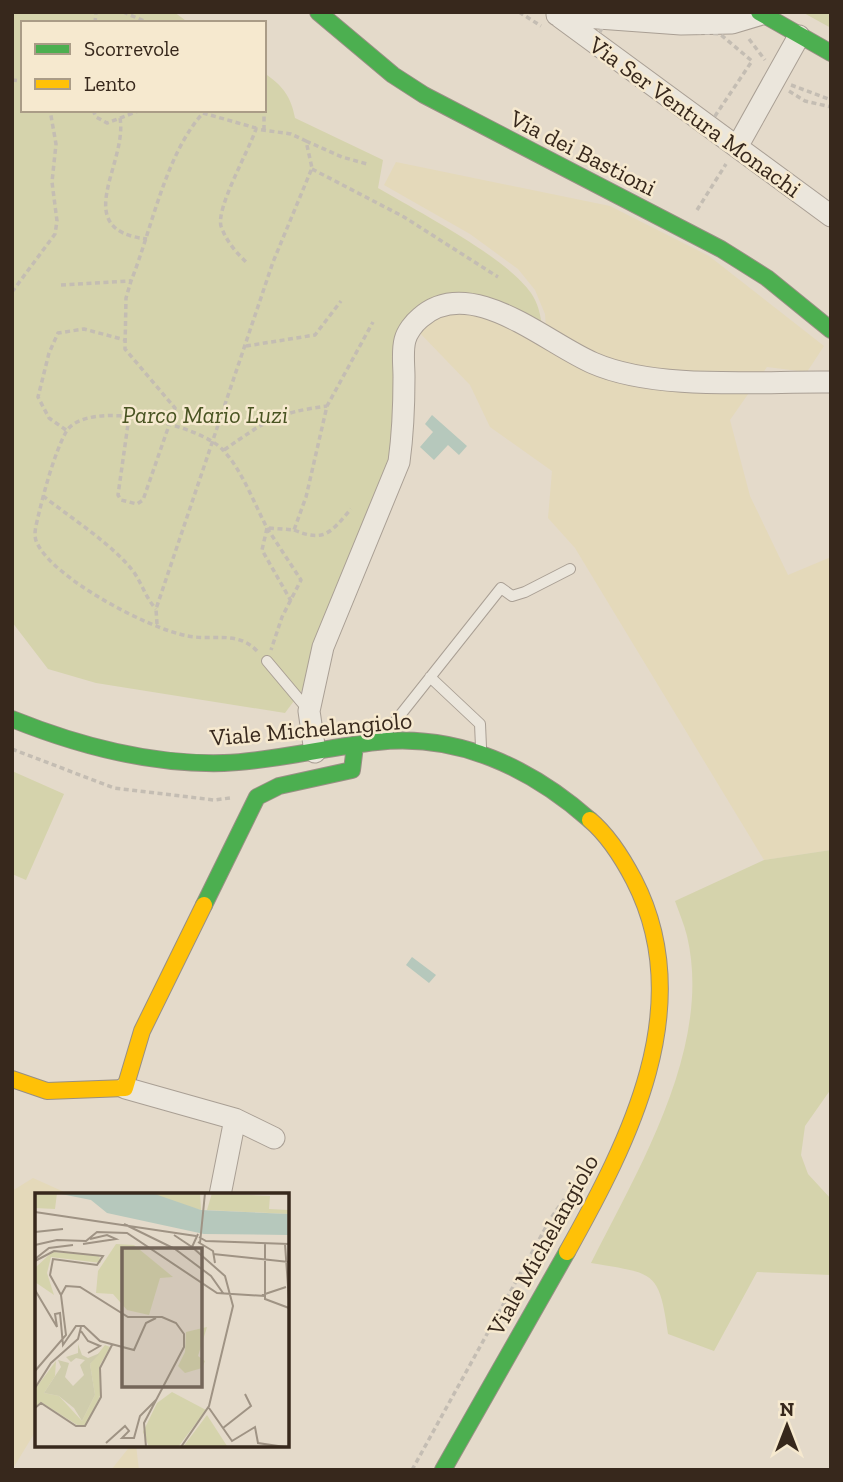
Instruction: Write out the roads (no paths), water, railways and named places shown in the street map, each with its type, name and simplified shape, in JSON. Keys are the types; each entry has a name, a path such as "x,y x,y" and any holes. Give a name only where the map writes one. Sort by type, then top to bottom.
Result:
{"main road":[{"name":"Via dei Bastioni","path":"318,12 393,75 424,95 684,230 761,274 831,330"},
{"path":"760,13 831,53"},
{"name":"Viale Michelangiolo","path":"12,719 98,747 222,763 378,743 425,741 481,751 512,763 569,798 617,852 651,919 658,945 661,997 651,1060 618,1157 443,1470"},
{"path":"12,1079 47,1091 125,1088 142,1031 257,797 279,786 334,778 352,770 355,746"}],"street":[{"path":"556,14 694,24 732,23 760,13"},
{"name":"Via Ser Ventura Monachi","path":"556,14 831,216"},
{"path":"737,148 799,36"},
{"path":"315,752 309,711 323,647 400,462 404,430 405,341 420,317 457,302 477,304 496,310 593,363 626,374 669,380 831,382"},
{"path":"125,1088 235,1119 274,1138"},
{"path":"220,1193 235,1119"}],"lane":[{"path":"378,743 501,588 512,596 525,593 570,569"},
{"path":"267,661 309,711"},
{"path":"430,677 480,724 481,751"}],"park label":[{"name":"Parco Mario Luzi","path":"205,415"}]}
